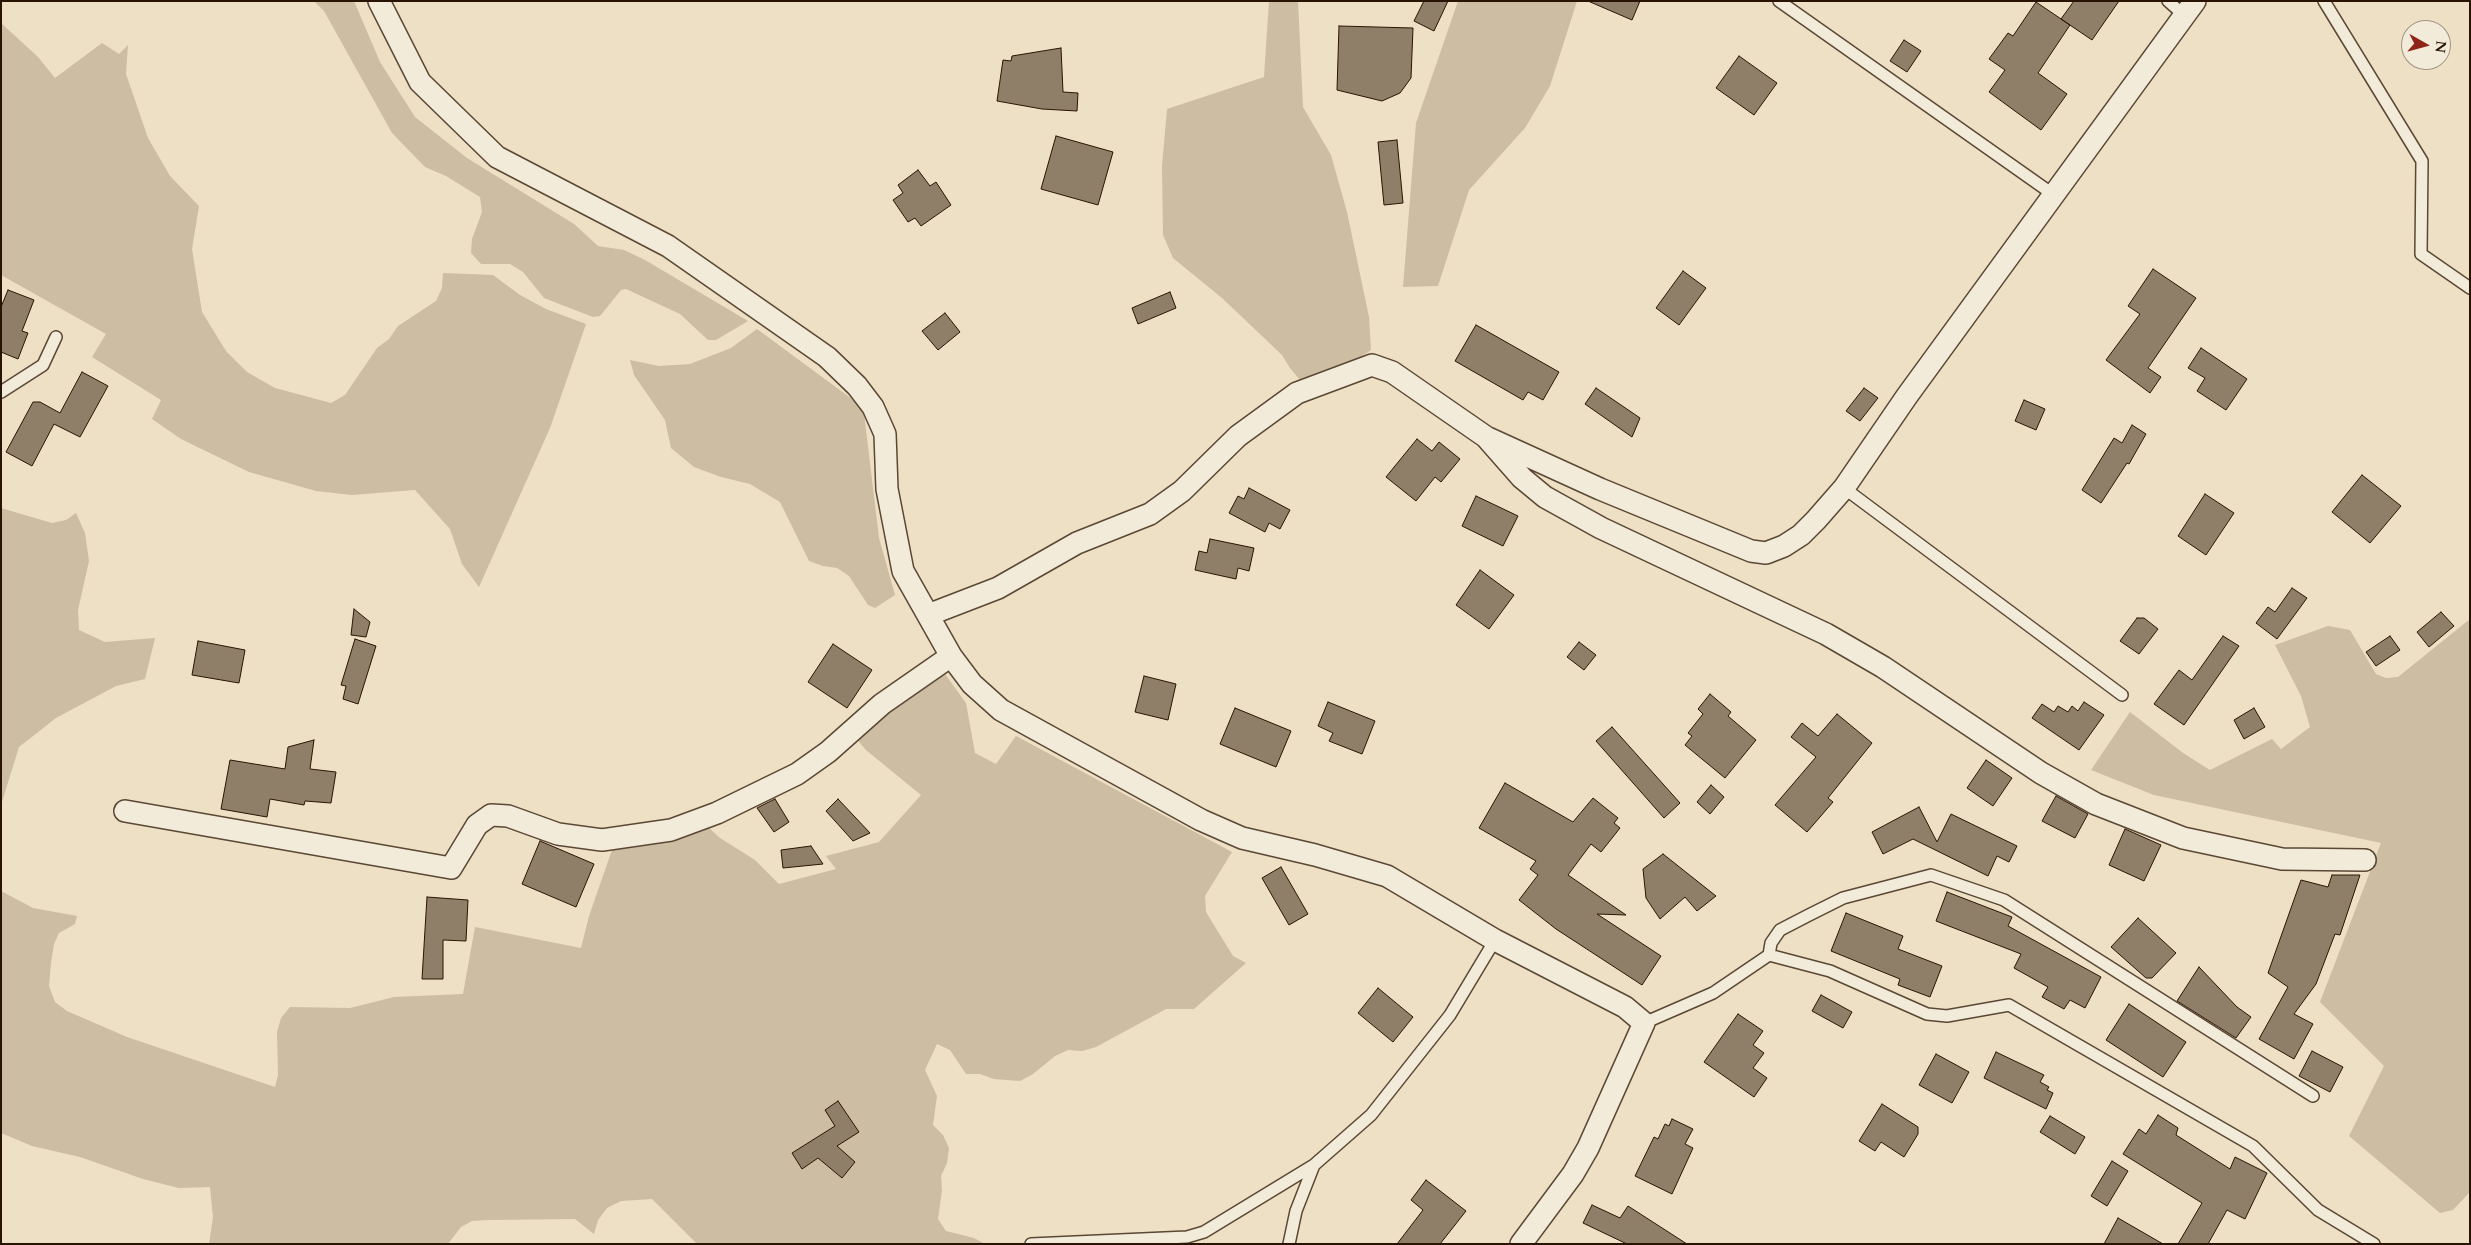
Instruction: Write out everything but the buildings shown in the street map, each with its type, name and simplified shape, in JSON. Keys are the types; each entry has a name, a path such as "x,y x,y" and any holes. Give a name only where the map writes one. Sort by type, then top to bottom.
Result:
{"street":[{"path":"379,1 420,82 497,157 668,246 827,357 857,386 873,407 885,434 887,489 903,571 951,656 972,684 1001,710 1201,820 1242,838 1315,855 1387,876 1495,940 1625,1007 1644,1023 1588,1148 1573,1174 1521,1244"},
{"path":"928,615 998,588 1077,543 1150,514 1182,491 1238,436 1297,393 1372,365 1383,367 1405,380 1486,437 1600,489 1751,551 1766,553 1790,542 1816,520 1844,488 2190,8"},
{"path":"1486,437 1522,478 1545,497 1601,528 1826,634 1883,667 2041,773 2096,804 2183,838 2282,859 2364,860"},
{"path":"125,811 451,868 477,825 491,815 508,816 558,834 602,840 671,830 717,813 797,774 828,752 882,704 951,656"}],"lane":[{"path":"1780,1 2054,195"},
{"path":"2168,1 2190,8"},
{"path":"2324,1 2422,161 2421,254 2470,288"},
{"path":"1,392 43,365 56,338"},
{"path":"1844,488 2122,695"},
{"path":"1644,1023 1714,993 1769,955 1771,943 1780,930 1844,898 1931,876 2004,900 2313,1096"},
{"path":"1031,1244 1186,1237 1204,1232 1314,1165 1371,1115 1450,1015 1495,940"},
{"path":"1769,955 1830,971 1927,1014 1947,1016 2009,1004 2253,1146 2318,1210 2374,1244"},
{"path":"1289,1244 1296,1212 1314,1165"}],"shaded area":[{"path":"314,1 354,1 380,62 415,117 467,158 574,224 598,246 624,250 645,260 748,321 716,340 708,340 680,314 626,289 621,290 600,316 593,317 544,298 523,272 510,264 481,264 471,253 472,239 482,212 480,197 446,176 425,167 392,133 324,11"},
{"path":"1269,1 1298,1 1303,107 1331,155 1347,212 1369,317 1371,350 1356,360 1300,380 1282,355 1222,298 1173,258 1163,235 1162,166 1167,109 1264,77"},
{"path":"1458,1 1577,1 1550,86 1525,128 1469,190 1438,286 1403,287 1416,123"},
{"path":"1,23 38,57 55,78 102,43 119,54 128,45 126,74 148,138 170,176 199,206 192,249 202,312 226,351 247,372 275,388 331,403 345,395 377,348 389,339 398,326 436,301 442,288 443,273 493,275 520,295 546,309 586,324 550,428 479,587 462,564 450,529 415,490 352,495 316,491 249,472 181,439 152,419 161,400 92,357 106,334 1,275"},
{"path":"757,329 852,399 864,413 879,538 895,595 875,608 868,605 849,576 837,568 809,561 780,502 750,484 721,477 694,467 671,448 665,420 634,375 630,360 659,366 690,364 731,348"},
{"path":"1,508 52,523 66,520 76,513 85,533 89,561 78,610 79,630 105,642 155,638 145,679 116,686 56,718 19,747 1,805"},
{"path":"2470,619 2470,1192 2453,1210 2440,1213 2349,1136 2384,1066 2320,1002 2381,843 2154,795 2091,770 2130,712 2183,753 2210,770 2272,739 2281,749 2310,727 2301,696 2275,645 2328,626 2350,630 2376,674 2386,678 2398,677"},
{"path":"939,674 945,674 966,703 975,753 996,764 1016,736 1232,852 1205,896 1206,912 1233,956 1246,963 1194,1009 1166,1009 1096,1047 1082,1051 1068,1050 1055,1056 1033,1074 1020,1081 994,1079 980,1074 966,1074 950,1050 937,1044 925,1070 937,1096 933,1125 943,1135 949,1148 947,1163 941,1176 942,1190 938,1219 946,1231 974,1238 985,1244 697,1244 652,1199 621,1201 607,1208 598,1220 594,1234 575,1219 489,1220 472,1221 461,1227 448,1244 209,1244 213,1217 210,1187 179,1188 143,1179 80,1157 32,1146 1,1133 1,891 33,908 77,916 75,924 59,933 54,944 51,963 49,986 55,1002 67,1011 127,1037 275,1087 278,1075 277,1032 281,1018 290,1007 350,1008 394,997 463,994 475,927 581,948 589,916 612,850 707,826 720,838 755,860 779,884 836,869 826,856 879,842 921,795 866,750 854,736"}]}
